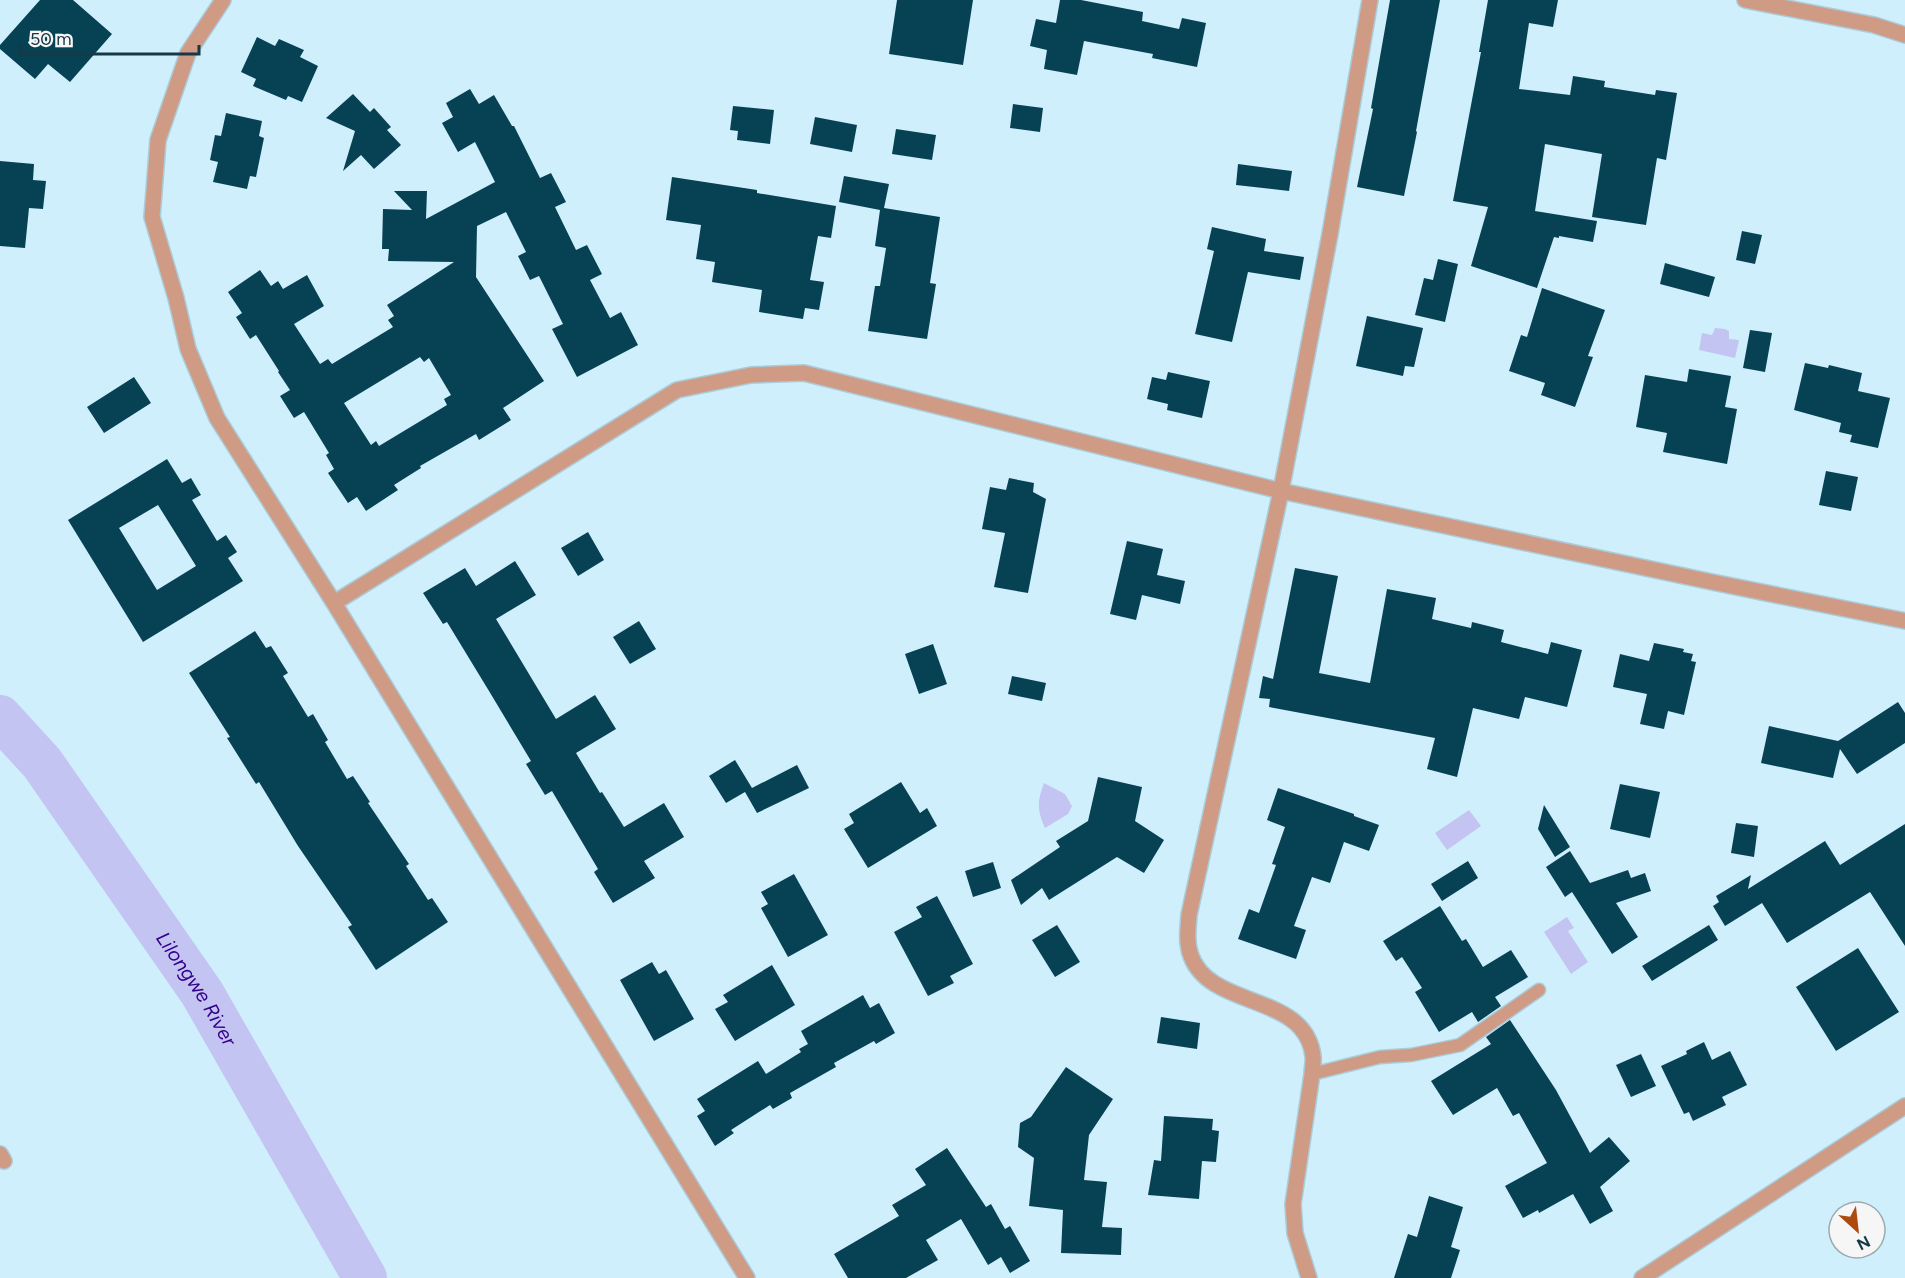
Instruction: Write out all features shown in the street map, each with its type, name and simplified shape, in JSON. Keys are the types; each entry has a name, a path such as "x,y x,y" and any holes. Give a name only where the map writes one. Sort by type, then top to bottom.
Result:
{"street":[{"path":"223,0 188,53 158,140 152,217 176,298 188,349 217,418 334,603 747,1278"},
{"path":"1309,1278 1295,1233 1293,1204 1312,1074 1313,1055 1307,1037 1284,1014 1213,984 1199,972 1190,956 1187,937 1191,904 1281,491 1330,234 1370,0"},
{"path":"1745,0 1874,25 1905,35"},
{"path":"334,603 677,390 751,375 804,373 1281,491 1905,621"},
{"path":"1642,1278 1905,1106"}],"lane":[{"path":"1312,1074 1380,1057 1411,1055 1460,1045 1539,990"}],"water":[{"path":"1715,328 1729,331 1729,339 1739,340 1735,358 1699,350 1702,333 1712,335"},
{"path":"1044,783 1065,794 1072,806 1068,814 1045,828 1039,806"},
{"path":"1469,810 1481,826 1447,850 1435,833"},
{"path":"1567,917 1574,928 1568,931 1588,962 1571,974 1544,932"}],"building":[{"path":"40,0 73,0 112,34 70,82 48,64 35,79 0,49 0,45"},
{"path":"897,0 973,0 963,65 889,54"},
{"path":"1060,0 1081,0 1143,12 1142,21 1179,29 1182,18 1206,23 1197,67 1152,58 1153,54 1084,41 1077,75 1044,69 1047,50 1030,46 1036,19 1056,23"},
{"path":"1390,0 1440,0 1404,196 1357,187 1373,109 1371,108"},
{"path":"1488,0 1558,0 1553,27 1529,23 1519,89 1570,95 1573,76 1605,81 1604,87 1655,95 1656,90 1677,93 1666,160 1657,158 1646,225 1592,217 1602,154 1545,144 1535,211 1597,221 1593,242 1554,237 1537,288 1471,266 1488,207 1453,201 1481,52 1479,52"},
{"path":"257,37 275,46 279,39 304,50 300,57 318,66 302,102 288,96 286,100 253,86 256,79 241,72"},
{"path":"470,89 479,104 494,95 514,126 540,178 551,173 566,202 555,207 576,250 587,245 602,274 590,280 610,318 621,312 638,345 577,377 552,329 563,324 539,276 530,280 518,256 526,252 506,212 477,226 476,277 544,381 503,408 511,420 479,440 476,434 420,466 421,468 394,485 398,490 366,511 357,497 348,503 328,473 334,469 326,455 329,453 304,412 294,418 280,396 290,390 256,335 250,339 236,317 242,313 228,292 260,270 271,286 278,281 283,289 307,275 324,306 294,324 320,364 328,359 332,364 393,327 388,320 394,316 387,305 454,262 388,261 389,249 382,249 383,209 412,210 394,191 427,191 426,219 495,182 475,142 458,152 442,123 453,117 446,103","holes":["420,357 424,362 429,358 451,395 444,399 447,405 379,446 376,441 371,445 344,403"]},
{"path":"353,94 370,112 374,108 391,127 387,130 401,145 374,169 361,155 343,171 355,131 326,118"},
{"path":"1013,104 1043,108 1040,132 1010,128"},
{"path":"733,106 774,110 770,144 737,140 738,131 730,130"},
{"path":"226,113 262,121 259,136 264,138 256,177 250,176 247,189 213,182 218,162 210,160 215,135 221,136"},
{"path":"815,117 857,125 852,152 810,144"},
{"path":"896,129 936,135 932,160 892,154"},
{"path":"0,161 34,164 33,180 46,181 43,209 29,208 25,248 0,246"},
{"path":"1238,164 1292,171 1289,191 1236,185"},
{"path":"844,176 889,184 884,208 940,217 930,283 936,284 927,339 868,331 875,286 880,286 886,248 875,246 880,210 839,202"},
{"path":"672,177 757,190 757,193 836,206 831,238 818,236 810,280 824,282 819,310 805,308 803,319 759,312 762,290 712,282 715,262 696,259 701,225 666,220"},
{"path":"1212,227 1266,239 1264,251 1304,257 1300,280 1248,272 1232,342 1195,334 1214,251 1207,249"},
{"path":"1742,231 1762,235 1755,264 1736,260"},
{"path":"1438,259 1458,264 1445,322 1415,315 1424,278 1433,280"},
{"path":"1665,263 1715,277 1709,297 1660,284"},
{"path":"1542,288 1605,310 1588,356 1593,357 1575,407 1541,395 1545,383 1509,371 1521,335 1527,337"},
{"path":"1367,316 1423,328 1414,367 1405,366 1403,376 1356,366"},
{"path":"1750,330 1772,333 1765,372 1743,368"},
{"path":"1805,363 1828,368 1829,365 1862,373 1858,391 1890,398 1878,448 1850,442 1852,435 1839,432 1841,423 1794,410"},
{"path":"1689,369 1731,376 1725,407 1737,409 1727,464 1663,452 1667,433 1636,427 1645,375 1687,382"},
{"path":"1168,372 1210,381 1202,418 1167,410 1168,404 1147,399 1152,377 1166,380"},
{"path":"134,377 151,403 104,433 87,407"},
{"path":"167,459 182,483 191,478 201,495 192,500 217,541 226,535 237,552 228,558 243,581 143,642 68,520","holes":["158,505 196,566 157,590 119,528"]},
{"path":"1826,471 1858,477 1851,511 1819,505"},
{"path":"1009,478 1034,483 1033,492 1046,499 1028,593 994,587 1005,533 982,529 990,487 1006,490"},
{"path":"588,532 604,560 578,576 561,548"},
{"path":"1127,541 1163,549 1157,575 1185,581 1180,604 1142,595 1136,620 1110,614"},
{"path":"515,561 536,595 496,619 556,719 595,695 616,729 576,753 600,793 602,792 624,827 664,803 684,837 644,861 655,878 613,903 594,872 598,869 552,791 545,795 526,764 531,761 489,691 447,622 443,624 423,593 465,568 476,586"},
{"path":"1295,568 1338,576 1319,673 1370,683 1387,589 1436,598 1432,619 1471,628 1472,622 1504,630 1501,642 1548,654 1551,642 1582,650 1567,707 1525,697 1519,719 1473,708 1457,777 1427,769 1435,738 1269,707 1270,699 1259,698 1263,676 1273,679"},
{"path":"639,621 656,649 630,664 613,637"},
{"path":"255,631 266,648 271,646 288,673 283,676 308,717 313,714 328,740 325,742 347,779 353,776 370,802 368,803 409,864 406,866 428,900 432,898 448,922 376,970 348,927 352,925 298,846 259,782 256,784 227,738 230,737 189,673"},
{"path":"1654,643 1684,649 1683,652 1693,654 1691,661 1696,662 1684,715 1668,711 1664,729 1640,724 1647,694 1613,687 1620,654 1649,661"},
{"path":"933,644 947,684 919,694 905,654"},
{"path":"1012,676 1046,683 1042,701 1008,694"},
{"path":"1898,702 1905,713 1905,743 1857,774 1840,749 1833,778 1761,763 1769,726 1838,741"},
{"path":"735,760 752,788 797,765 809,788 757,813 745,792 726,803 709,776"},
{"path":"1098,777 1142,787 1135,821 1164,840 1144,873 1117,857 1049,900 1042,888 1021,905 1011,880 1060,847 1056,841 1088,821"},
{"path":"901,782 920,813 927,808 937,826 868,868 844,829 854,823 849,814"},
{"path":"1620,784 1660,792 1650,838 1610,829"},
{"path":"1278,788 1379,825 1369,851 1344,842 1330,883 1312,877 1294,926 1306,930 1296,959 1238,939 1249,909 1259,913 1276,865 1272,864 1285,827 1267,820"},
{"path":"1544,805 1570,847 1555,857 1538,829"},
{"path":"1736,823 1758,826 1754,857 1731,853"},
{"path":"1905,824 1905,946 1870,892 1787,943 1762,903 1725,926 1713,906 1719,902 1716,896 1751,875 1748,889 1825,841 1840,865"},
{"path":"1570,851 1590,883 1628,870 1631,878 1645,873 1651,891 1616,903 1638,937 1612,954 1572,892 1565,897 1546,867"},
{"path":"1468,861 1478,878 1442,901 1431,884"},
{"path":"993,862 1001,888 973,897 965,871"},
{"path":"794,874 828,935 788,957 761,908 768,904 761,892"},
{"path":"937,896 973,964 950,976 954,983 928,996 894,932 922,917 916,907"},
{"path":"1440,906 1462,941 1466,939 1483,967 1511,950 1528,977 1495,997 1501,1006 1478,1022 1472,1012 1439,1032 1415,992 1422,988 1402,957 1396,961 1383,941"},
{"path":"1057,925 1080,962 1055,977 1032,940"},
{"path":"1709,925 1718,940 1652,981 1642,966"},
{"path":"1858,948 1899,1012 1836,1051 1796,987"},
{"path":"652,962 659,974 666,970 694,1019 654,1041 620,980"},
{"path":"772,965 795,1005 735,1041 715,1009 728,1002 723,995"},
{"path":"863,995 870,1008 879,1003 895,1033 876,1044 874,1041 834,1063 836,1067 790,1093 792,1098 773,1109 770,1105 731,1130 734,1133 715,1146 697,1116 705,1111 697,1099 758,1061 766,1074 801,1052 799,1049 808,1044 801,1031"},
{"path":"1161,1017 1200,1023 1197,1049 1157,1043"},
{"path":"1510,1020 1556,1090 1590,1153 1609,1137 1630,1161 1600,1187 1613,1211 1590,1224 1573,1194 1539,1213 1538,1210 1523,1218 1505,1186 1547,1163 1519,1113 1513,1116 1497,1088 1453,1115 1431,1081 1491,1044 1486,1037"},
{"path":"1704,1042 1712,1060 1730,1051 1747,1085 1722,1097 1726,1105 1693,1121 1689,1112 1684,1114 1661,1066 1687,1054 1686,1051"},
{"path":"1641,1054 1656,1086 1631,1097 1616,1065"},
{"path":"1066,1067 1113,1099 1089,1135 1084,1180 1107,1182 1102,1227 1122,1228 1121,1255 1061,1253 1063,1210 1029,1206 1034,1158 1018,1147 1020,1123 1031,1117"},
{"path":"1164,1116 1213,1119 1212,1130 1219,1131 1216,1162 1202,1161 1199,1199 1148,1195 1154,1160 1161,1161"},
{"path":"947,1148 986,1207 991,1204 1005,1229 1010,1226 1030,1261 1010,1273 1001,1257 988,1265 961,1219 926,1240 938,1260 906,1278 848,1278 834,1254 899,1216 892,1205 926,1185 915,1169"},
{"path":"1429,1196 1463,1207 1451,1247 1460,1250 1451,1278 1394,1278 1408,1234 1417,1237"}],"waterway":[{"name":"Lilongwe River","path":"0,717 42,763 202,993 365,1278"}]}
